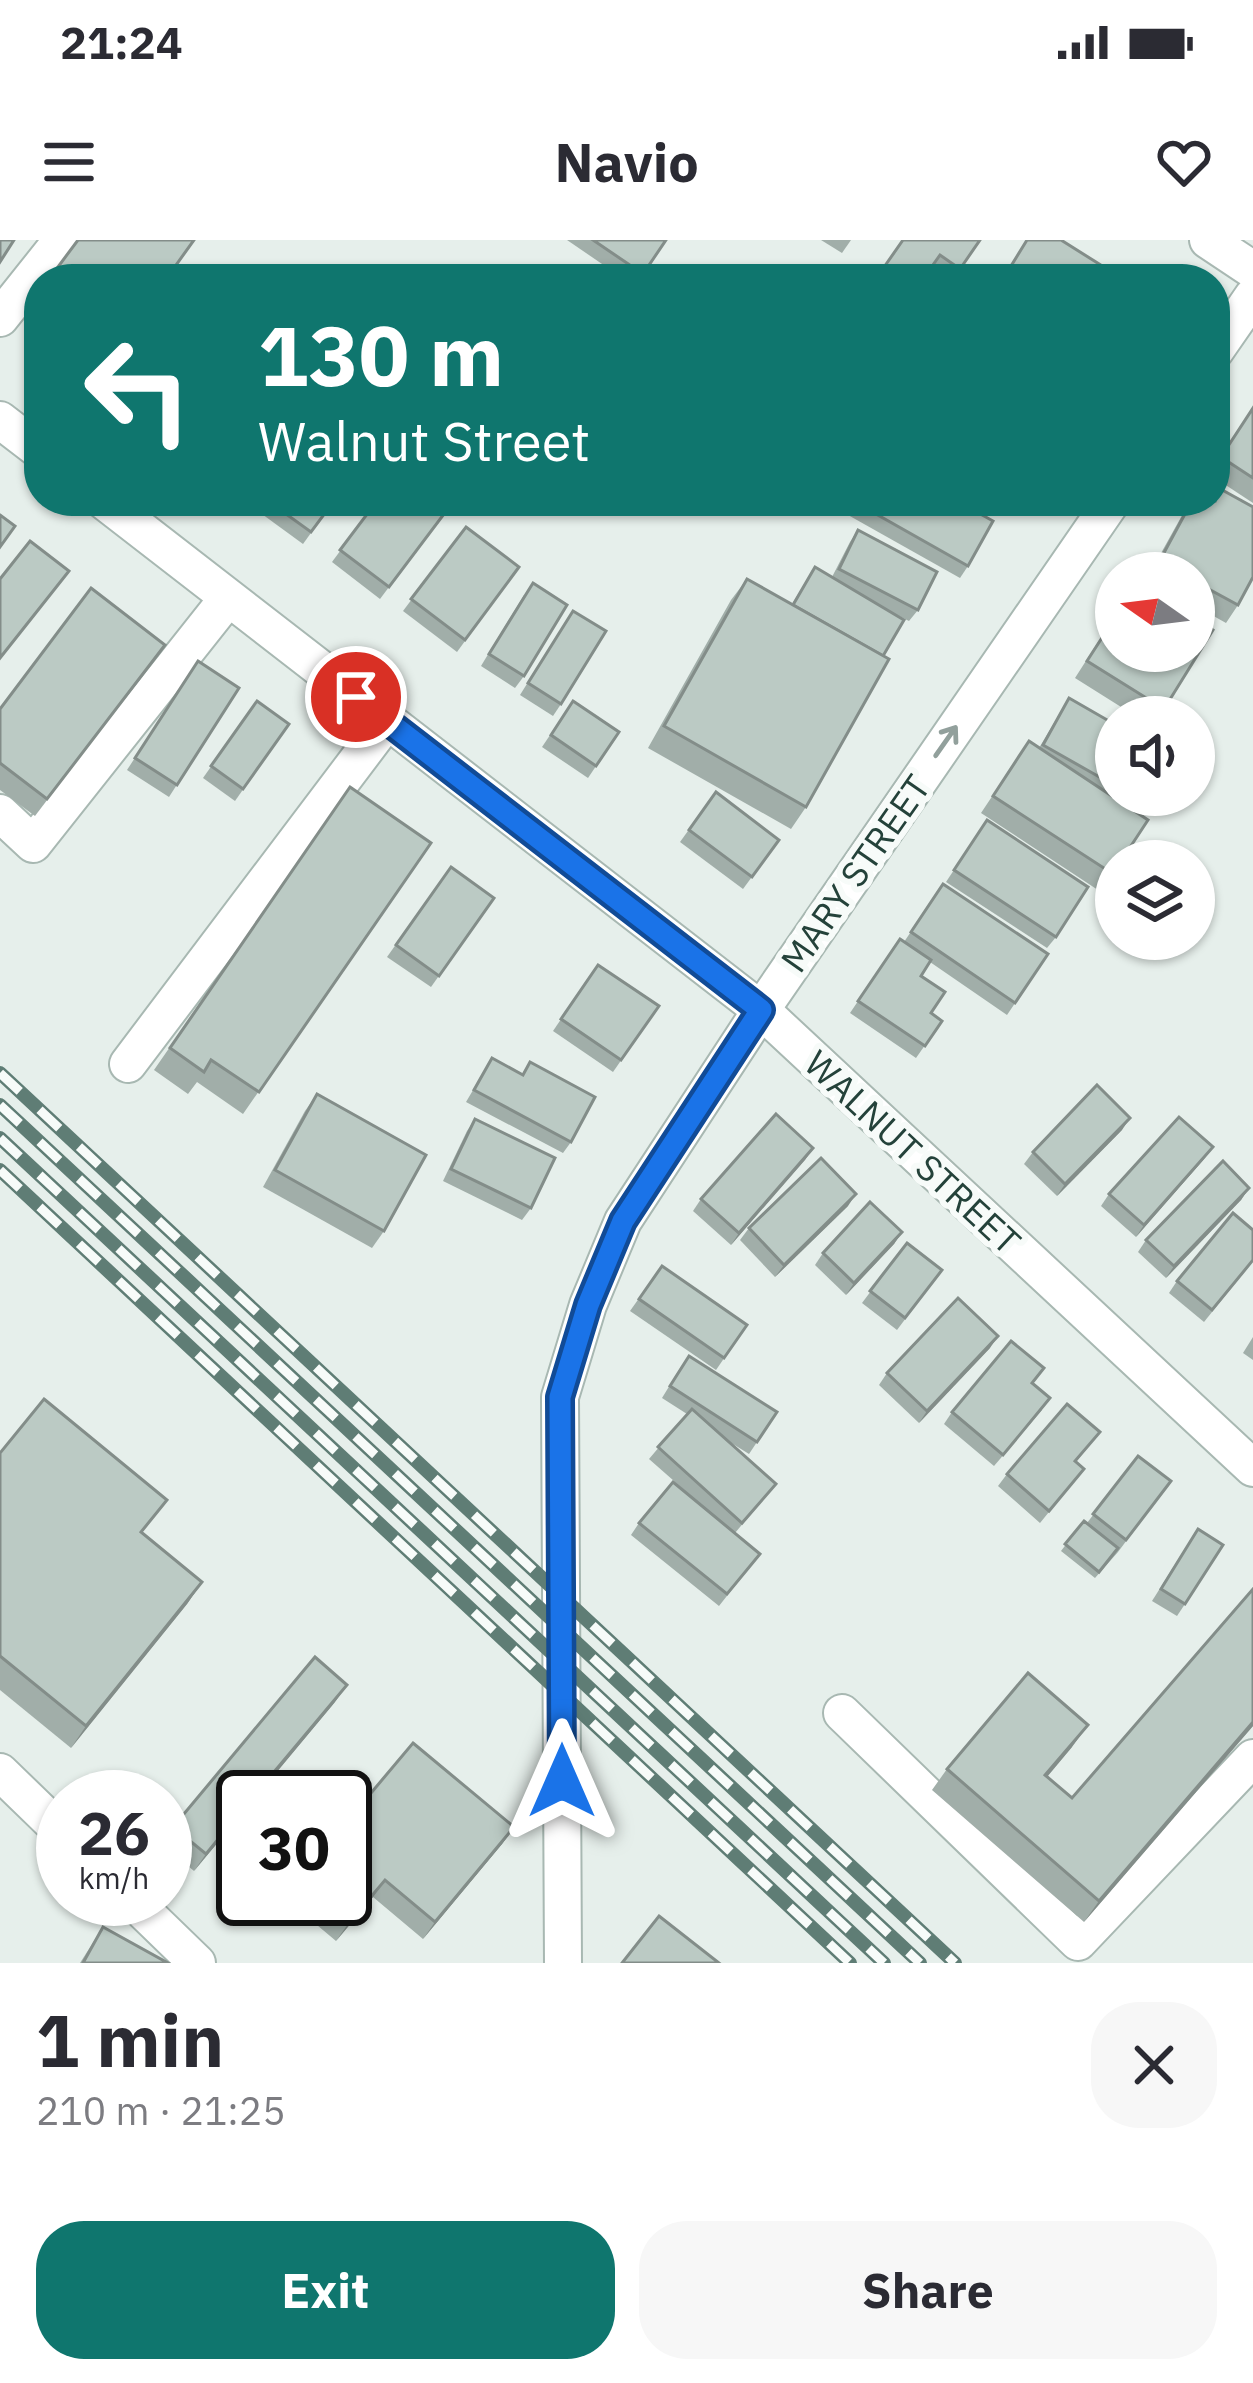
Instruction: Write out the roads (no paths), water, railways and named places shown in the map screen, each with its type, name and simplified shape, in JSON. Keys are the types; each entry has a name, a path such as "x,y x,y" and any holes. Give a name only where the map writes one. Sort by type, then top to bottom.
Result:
{"street":[{"path":"43,264 62,240"},
{"path":"1208,240 1253,270"},
{"path":"0,317 24,287"},
{"path":"1230,329 1253,296"},
{"path":"0,420 24,439"},
{"name":"WALNUT STREET","path":"123,516 761,1010 1253,1468"},
{"name":"MARY STREET","path":"563,1963 560,1397 588,1305 623,1221 761,1010 1102,516"},
{"path":"0,813 33,844 228,598"},
{"path":"128,1064 388,721"},
{"path":"842,1713 1078,1942 1253,1758"},
{"path":"3,1783 36,1810"},
{"path":"159,1926 197,1963"}],"railway":[{"path":"0,1073 955,1963"},
{"path":"0,1105 920,1963"},
{"path":"0,1138 884,1963"},
{"path":"0,1170 850,1963"}]}
